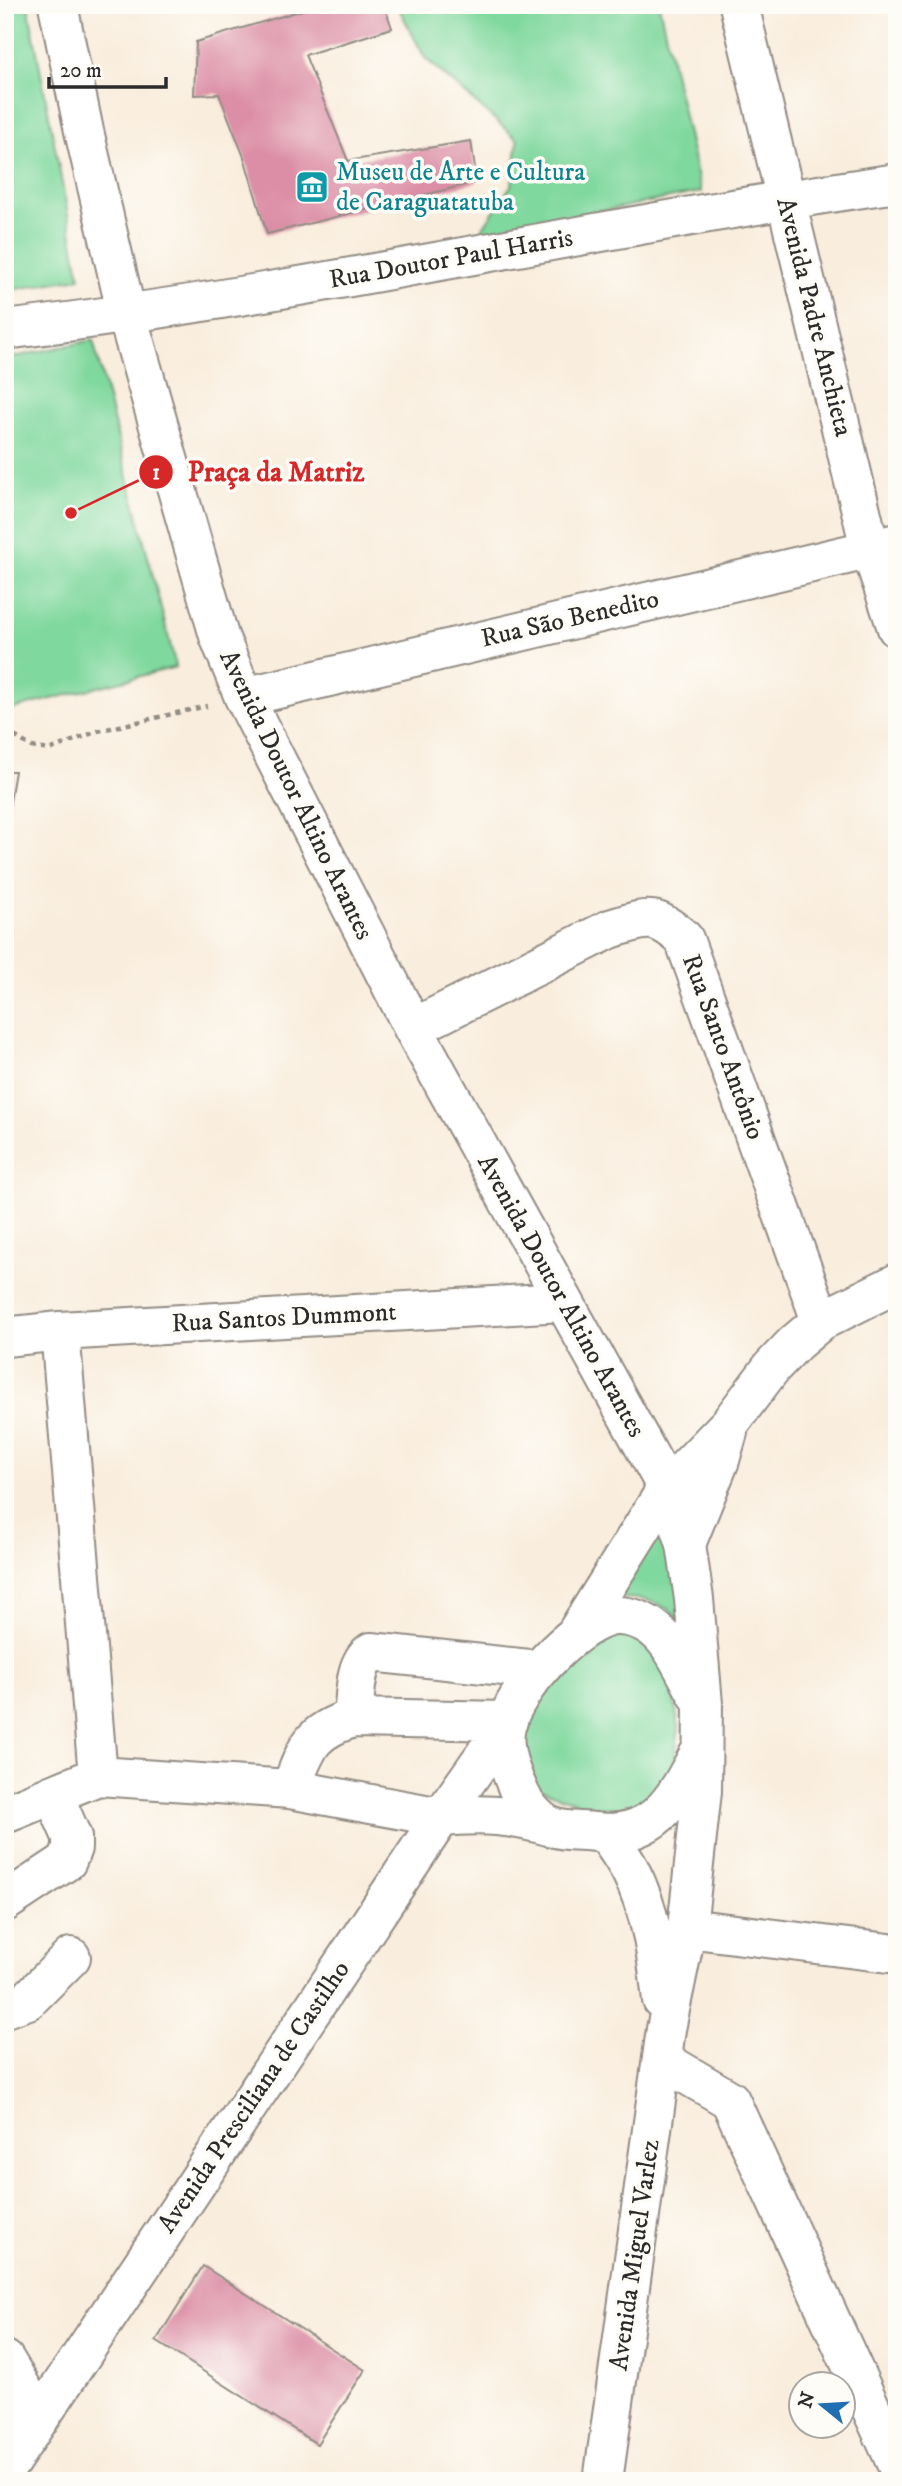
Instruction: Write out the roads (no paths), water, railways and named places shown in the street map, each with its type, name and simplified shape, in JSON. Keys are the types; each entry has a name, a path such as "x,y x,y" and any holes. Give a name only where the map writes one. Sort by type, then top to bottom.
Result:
{"street":[{"name":"Avenida Doutor Altino Arantes","path":"58,5 127,315 219,636 244,697 413,1028 667,1488 686,1544 694,1599 703,1704"},
{"name":"Avenida Padre Anchieta","path":"739,5 786,199 883,545 897,628"},
{"name":"Rua Doutor Paul Harris","path":"5,330 127,315 786,199 897,183"},
{"name":"Rua São Benedito","path":"244,697 883,545"},
{"name":"Rua Santo Antônio","path":"413,1028 610,929 645,919 667,924 684,939 821,1321"},
{"path":"552,1827 529,1808 520,1795 511,1772 507,1750 507,1723 524,1689 575,1634 667,1488 730,1423 772,1367 821,1321 897,1283"},
{"name":"Rua Santos Dummont","path":"5,1336 563,1302"},
{"path":"60,1331 98,1776"},
{"path":"686,1544 720,1460 730,1423"},
{"path":"575,1634 610,1617 625,1617 644,1622 657,1630 673,1651 703,1704 702,1791 687,1928 664,2045"},
{"path":"353,1718 359,1667 363,1658 371,1652 539,1670"},
{"path":"290,1789 310,1744 320,1732 353,1718 507,1723"},
{"name":"Avenida Presciliana de Castilho","path":"5,2470 441,1817 507,1723"},
{"path":"5,1814 98,1776 290,1789 441,1817 497,1815 552,1827 606,1833 639,1827 656,1819 671,1804 702,1747"},
{"path":"5,1902 67,1861 72,1848 72,1837 53,1794"},
{"path":"606,1833 631,1871 643,1904 657,1956 664,2045 730,2099 897,2465"},
{"path":"687,1928 897,1954"},
{"path":"5,2008 28,2000 71,1956"},
{"name":"Avenida Miguel Varlez","path":"603,2481 664,2045"},
{"path":"5,2360 40,2418"}],"place":[{"name":"Museu de Arte e Cultura de Caraguatatuba","path":"312,187"},
{"name":"Praça da Matriz","path":"71,513"}]}
